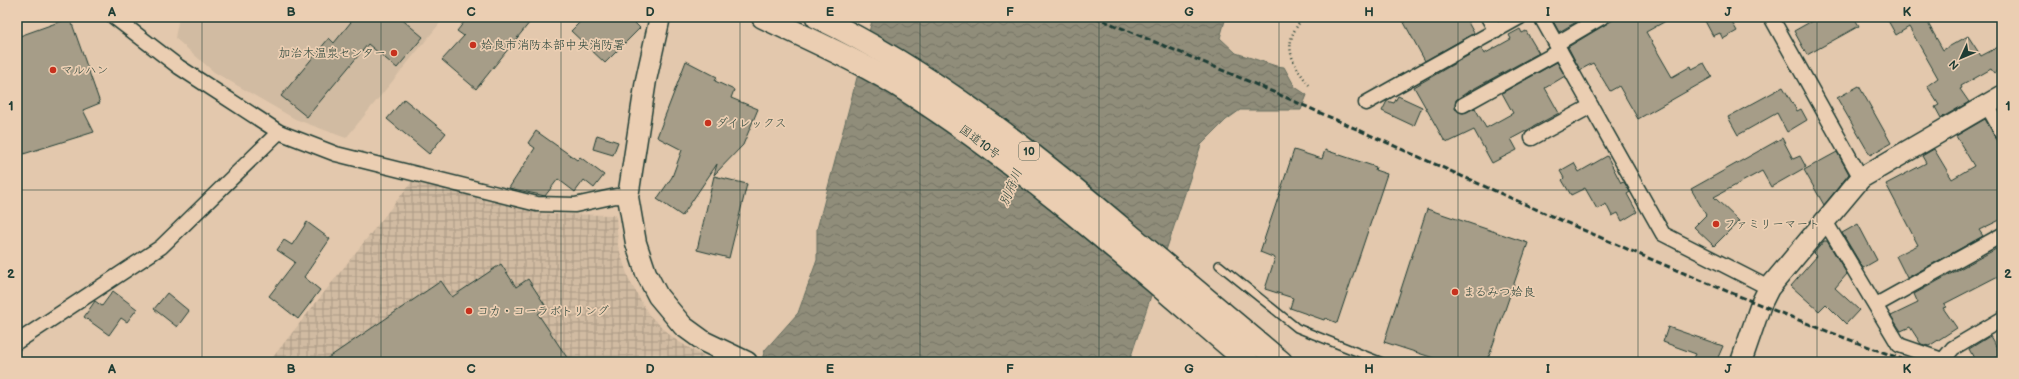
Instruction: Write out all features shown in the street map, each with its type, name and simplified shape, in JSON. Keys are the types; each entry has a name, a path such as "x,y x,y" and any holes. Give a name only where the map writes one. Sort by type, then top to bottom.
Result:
{"highway":[{"name":"国道10号","path":"763,17 840,54 909,92 964,129 1187,297 1281,362"},
{"name":"国道10号","path":"817,17 851,33 917,72 976,110 1056,172 1187,297 1248,362"}],"street":[{"path":"114,17 129,22 179,67 279,132 336,154 537,204 575,205 616,196 628,197"},
{"path":"660,17 646,80 628,197 636,243 646,273 658,296 683,326 705,342 747,362"},
{"path":"1488,17 1496,30"},
{"path":"1366,103 1520,17"},
{"path":"1541,17 1664,234 1769,288"},
{"path":"1463,105 1558,47 1602,17"},
{"path":"1771,17 1861,178"},
{"path":"1741,362 1761,304 1769,288 1861,178 1994,101 2002,132"},
{"path":"1532,138 1591,106"},
{"path":"17,342 161,247 279,132"},
{"path":"1825,221 1899,345 1945,361 1953,348 2002,319"},
{"path":"1876,305 2002,235"}],"lane":[{"path":"1220,265 1297,328 1382,362"}],"path":[{"path":"1304,17 1296,26 1291,38 1291,56 1296,67 1309,85"}],"shaded area":[{"path":"179,17 445,17 346,138 295,119 214,72 175,38"},
{"path":"414,179 544,214 616,215 618,246 629,280 649,315 676,340 706,358 716,362 269,362"}],"water":[{"name":"別府川","path":"873,17 1226,17 1220,38 1236,53 1276,66 1284,67 1295,87 1307,95 1301,110 1240,110 1226,120 1201,145 1129,362 761,362 765,350 798,313 817,260 817,229"}],"building":[{"path":"355,17 399,17 423,37 397,68 368,44 307,117 281,96 329,38 334,43"},
{"path":"468,17 534,17 476,89 442,60 464,36 457,31"},
{"path":"585,17 629,17 640,28 605,63 571,31"},
{"path":"1401,17 1465,17 1474,33 1425,61"},
{"path":"1551,17 1576,17 1578,21 1559,32"},
{"path":"1618,17 1673,17 1646,32 1672,77 1691,66 1692,69 1704,63 1712,77 1638,119 1619,86 1610,91 1593,63 1580,70 1568,47"},
{"path":"1713,17 1729,17 1737,31 1723,39 1720,33 1713,36 1705,21"},
{"path":"1819,17 1854,17 1859,26 1807,55 1794,31"},
{"path":"1886,17 1927,17 1925,18 1943,50 1968,36 1981,56 2002,45 2002,68 1994,73 1991,69 1961,86 1962,88 1960,89 1969,102 1941,118 1935,107 1939,105 1927,86 1938,78 1909,27 1896,35"},
{"name":"マルハン","path":"70,18 100,103 83,110 94,132 17,156 17,37"},
{"path":"1520,29 1522,33 1526,31 1539,53 1466,93 1456,100 1455,109 1463,113 1475,108 1486,128 1513,113 1502,93 1557,62 1565,76 1545,88 1559,113 1511,139 1517,150 1492,163 1474,130 1449,142 1444,140 1414,87 1481,48 1484,54 1511,39 1509,35"},
{"name":"ダイレックス","path":"686,61 717,77 715,81 734,90 731,98 758,109 743,145 714,175 717,164 682,216 657,199 672,177 682,150 657,137"},
{"path":"1859,86 1891,143 1870,155 1837,98"},
{"path":"1783,87 1797,111 1801,109 1807,120 1787,132 1777,113 1738,135 1728,117"},
{"path":"1398,96 1422,107 1414,126 1382,111 1387,101 1394,103"},
{"path":"404,99 446,133 429,154 387,119"},
{"path":"1985,119 2002,149 2002,219 1979,230 1983,236 1907,278 1896,256 1918,245 1886,184 1926,163 1922,156 1934,149 1952,179 1974,166 1956,136"},
{"path":"536,131 577,160 580,157 604,175 594,188 584,180 575,192 558,179 545,196 509,188 535,148 528,143"},
{"path":"597,135 618,142 613,155 593,149"},
{"path":"1782,138 1793,159 1800,156 1806,167 1771,187 1762,171 1714,197 1739,221 1714,246 1694,227 1706,215 1691,189"},
{"path":"1294,150 1322,159 1325,150 1376,167 1375,170 1387,174 1337,323 1290,308 1293,298 1265,289 1275,258 1260,252"},
{"path":"1837,152 1849,174 1824,205 1804,170"},
{"path":"1607,156 1621,183 1624,182 1630,192 1627,194 1637,212 1622,221 1618,213 1612,216 1606,204 1597,209 1585,188 1571,195 1562,180 1564,178 1560,171 1574,163 1579,172"},
{"path":"714,176 747,184 729,258 697,250"},
{"name":"まるみつ姶良","path":"1427,209 1528,243 1487,362 1446,362 1384,342"},
{"path":"307,222 330,239 304,277 320,290 298,319 269,296 295,262 277,250 284,240 292,245"},
{"path":"1858,224 1877,260 1863,268 1842,233"},
{"path":"1824,241 1827,241 1847,274 1835,288 1859,310 1846,324 1826,304 1819,311 1791,286 1817,256 1814,253"},
{"path":"1996,249 2002,260 2002,274 1944,304 1946,307 1943,308 1957,328 1929,346 1921,344 1910,327 1901,331 1891,316 1918,303 1914,294"},
{"name":"コカ・コーラボトリング","path":"501,264 516,287 528,279 547,308 538,314 570,362 322,362 441,281 452,297"},
{"path":"113,291 137,309 127,322 121,318 109,335 84,317 95,301 102,306"},
{"path":"167,293 189,311 177,327 154,309"},
{"path":"1668,327 1723,346 1716,362 1692,362 1696,354 1663,342"},
{"path":"1990,336 2001,355 1988,362 1976,362 1969,349"}],"railway":[{"path":"1095,17 1261,87 1610,242 1759,304 1910,362"}],"place":[{"name":"姶良市消防本部中央消防署","path":"473,45"},
{"name":"加治木温泉センター","path":"394,53"},
{"name":"マルハン","path":"53,70"},
{"name":"ダイレックス","path":"708,123"},
{"name":"ファミリーマート","path":"1716,224"},
{"name":"まるみつ姶良","path":"1455,292"},
{"name":"コカ・コーラボトリング","path":"469,311"}]}
